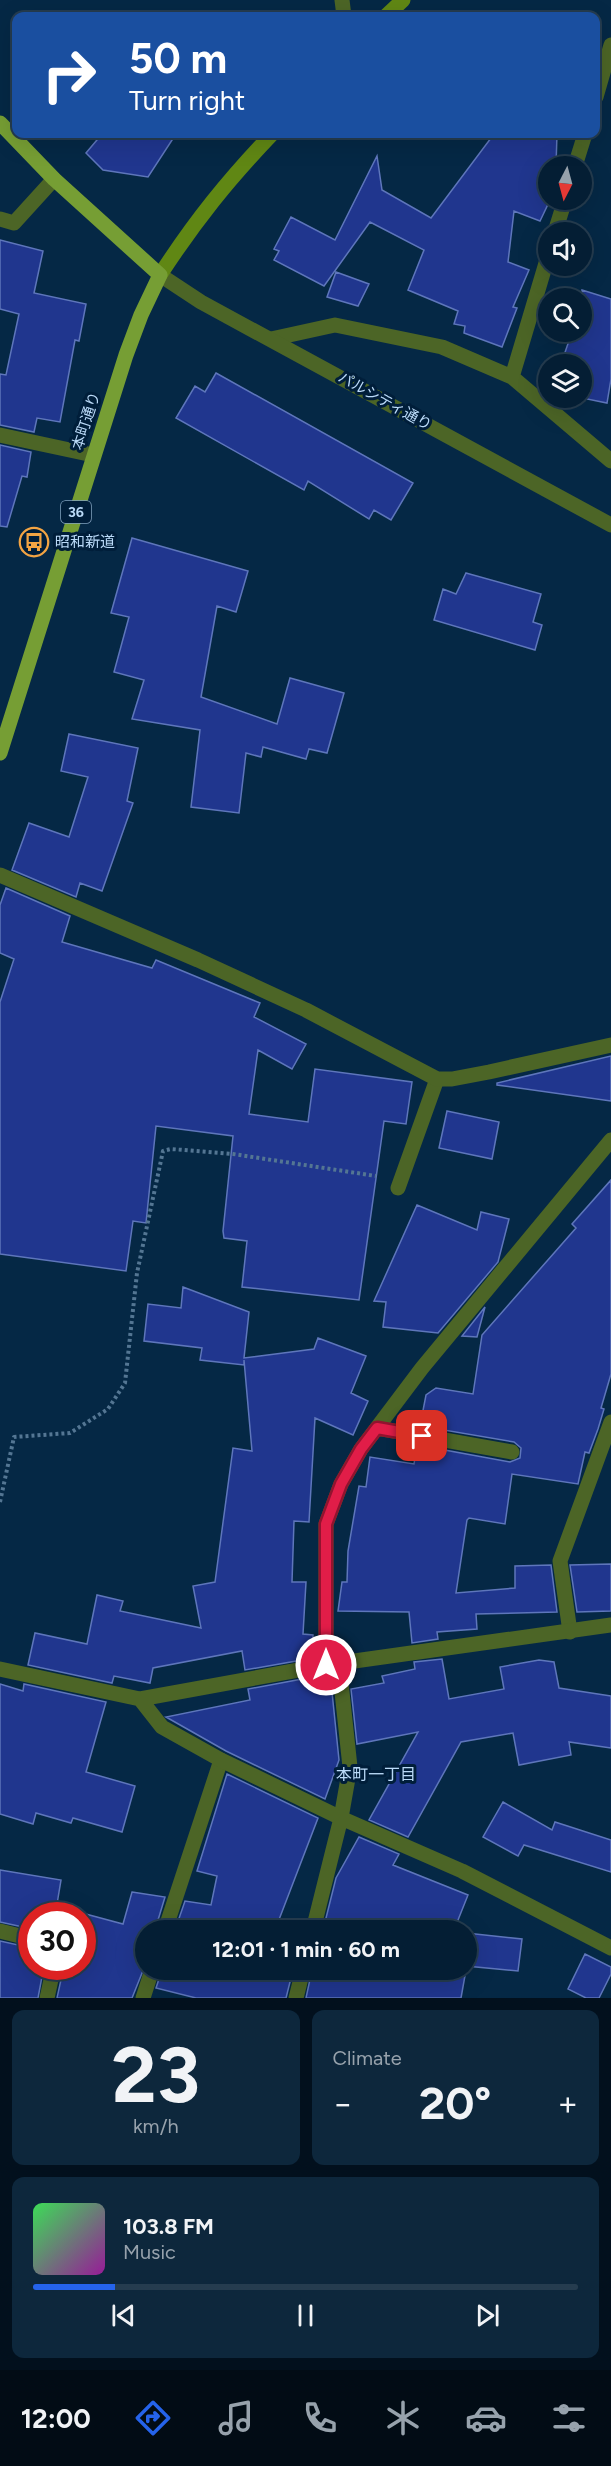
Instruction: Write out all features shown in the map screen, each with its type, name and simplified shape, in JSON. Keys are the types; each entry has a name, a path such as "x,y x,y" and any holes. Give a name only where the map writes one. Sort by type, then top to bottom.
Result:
{"main road":[{"path":"390,12 403,0"},
{"path":"0,123 12,135"},
{"path":"14,138 54,179 160,275"},
{"name":"本町通り","path":"0,753 93,455 141,315 160,275 190,228 227,181 268,138"}],"street":[{"path":"600,83 611,45"},
{"path":"578,156 584,138"},
{"path":"0,219 14,223 54,179"},
{"name":"パルシティ通り","path":"160,275 201,302 611,525"},
{"path":"512,377 542,276"},
{"path":"271,339 335,325 442,347 512,377 611,460"},
{"path":"0,435 93,455"},
{"path":"0,875 198,960 306,1010 437,1079 452,1079 489,1072 611,1045"},
{"path":"399,1184 437,1079"},
{"path":"316,1920 342,1818 350,1767 332,1664 326,1524 341,1484 361,1449 422,1368 611,1140"},
{"path":"570,1632 560,1561 611,1422"},
{"path":"377,1428 512,1452"},
{"path":"0,1669 140,1699 332,1664 611,1626"},
{"path":"140,1699 162,1727 221,1760 342,1818 462,1871 611,1948"},
{"path":"168,1920 221,1760"},
{"path":"0,1931 18,1936"},
{"path":"47,1998 51,1980"},
{"path":"143,1998 149,1980"},
{"path":"296,1998 300,1980"}],"path":[{"path":"0,1502 14,1437 70,1433 108,1409 125,1383 137,1273 163,1151 171,1149 233,1154 399,1184"}],"building":[{"path":"99,138 173,138 148,177 103,170 86,153"},
{"path":"491,138 557,138 556,156 538,156 538,210 545,210 540,221 514,211 508,262 529,270 513,307 517,308 502,347 464,333 465,326 454,324 458,311 408,290 424,250 370,222 324,286 274,260 279,251 274,249 291,217 335,240 377,156 382,190 431,218"},
{"path":"0,240 43,251 34,293 86,304 79,341 75,340 60,422 37,418 34,432 0,425 0,374 6,375 19,314 0,309"},
{"path":"336,272 369,284 358,306 327,297"},
{"path":"592,293 611,299 611,379 607,403 592,400 592,354 564,354 569,342 592,342"},
{"path":"216,373 413,483 391,520 374,510 369,519 308,481 304,490 176,418 195,386 205,392"},
{"path":"0,445 31,452 27,477 22,476 7,527 0,526"},
{"path":"132,538 248,571 236,612 217,606 201,697 277,724 290,678 344,693 327,753 309,749 306,759 263,747 261,757 246,753 239,813 191,807 200,730 132,719 144,680 114,672 129,617 111,613"},
{"path":"466,573 541,594 533,622 542,625 535,650 434,620 443,589 456,594"},
{"path":"69,734 138,748 127,801 133,803 102,891 80,883 76,897 12,870 29,823 69,837 88,777 61,771"},
{"path":"6,888 70,916 62,942 152,968 156,960 260,1003 254,1017 306,1044 292,1069 258,1050 249,1114 308,1122 315,1069 412,1082 406,1124 384,1121 359,1300 242,1287 247,1241 224,1238 223,1231 233,1136 156,1126 146,1223 133,1221 126,1271 0,1254 0,1002 14,959 0,953 0,905"},
{"path":"611,1056 611,1101 497,1085 497,1083"},
{"path":"447,1111 499,1122 492,1159 439,1148"},
{"path":"611,1180 611,1374 601,1408 604,1409 598,1429 589,1453 585,1452 578,1484 512,1474 505,1524 469,1518 467,1520 456,1593 515,1588 515,1566 551,1565 557,1612 476,1614 477,1629 437,1632 438,1639 412,1643 409,1612 338,1611 342,1582 347,1582 348,1551 359,1486 366,1487 370,1457 414,1464 417,1445 510,1462 520,1458 521,1448 514,1442 420,1426 426,1395 436,1388 473,1394 482,1335 576,1228 572,1224"},
{"path":"417,1205 477,1230 481,1212 509,1219 498,1262 438,1333 383,1327 386,1302 374,1301"},
{"path":"183,1287 249,1312 244,1358 314,1349 318,1338 366,1356 351,1393 368,1401 353,1435 315,1418 309,1522 294,1521 292,1582 306,1582 303,1634 313,1635 313,1658 245,1670 242,1651 153,1668 150,1683 114,1676 112,1683 28,1665 35,1633 87,1644 97,1595 123,1601 120,1611 201,1628 193,1586 215,1582 233,1448 252,1451 244,1360 244,1365 200,1360 202,1348 144,1341 148,1304 181,1308"},
{"path":"485,1307 477,1337 462,1336"},
{"path":"611,1564 611,1611 577,1612 570,1565"},
{"path":"442,1659 449,1699 504,1689 500,1667 539,1660 554,1662 559,1688 611,1696 611,1748 569,1742 571,1755 519,1765 513,1733 461,1742 408,1837 369,1820 418,1732 357,1744 351,1689 384,1683 382,1676 415,1669 414,1662"},
{"path":"313,1677 313,1689 324,1686 326,1693 332,1692 339,1760 325,1799 226,1751 166,1717 250,1700 248,1689"},
{"path":"0,1684 23,1691 24,1684 106,1702 86,1772 135,1786 122,1832 73,1818 71,1823 36,1813 33,1824 0,1814"},
{"path":"227,1774 318,1818 279,1920 178,1920 185,1901 211,1905 217,1876 197,1871"},
{"path":"503,1802 552,1830 555,1822 611,1840 611,1872 524,1845 518,1856 483,1837"},
{"path":"359,1837 399,1854 393,1865 468,1895 458,1920 326,1920 336,1878"},
{"path":"0,1870 61,1880 57,1902 18,1902 18,1926 0,1922"},
{"path":"132,1892 165,1897 158,1920 135,1920 135,1980 139,1980 132,1998 57,1998 61,1980 96,1980 96,1917 123,1924"},
{"path":"477,1934 522,1939 518,1971 477,1967"},
{"path":"0,1941 18,1945 18,1980 41,1980 38,1998 0,1998"},
{"path":"585,1954 611,1967 611,1974 599,1998 586,1998 568,1989"},
{"path":"159,1980 290,1980 286,1998 196,1998 156,1988"},
{"path":"310,1980 464,1980 461,1998 306,1998"}],"place":[{"name":"昭和新道","path":"34,542"}],"district":[{"name":"本町一丁目","path":"376,1774"}],"route":[{"path":"326,1665 326,1524 341,1484 361,1449 377,1428 422,1436"}]}
